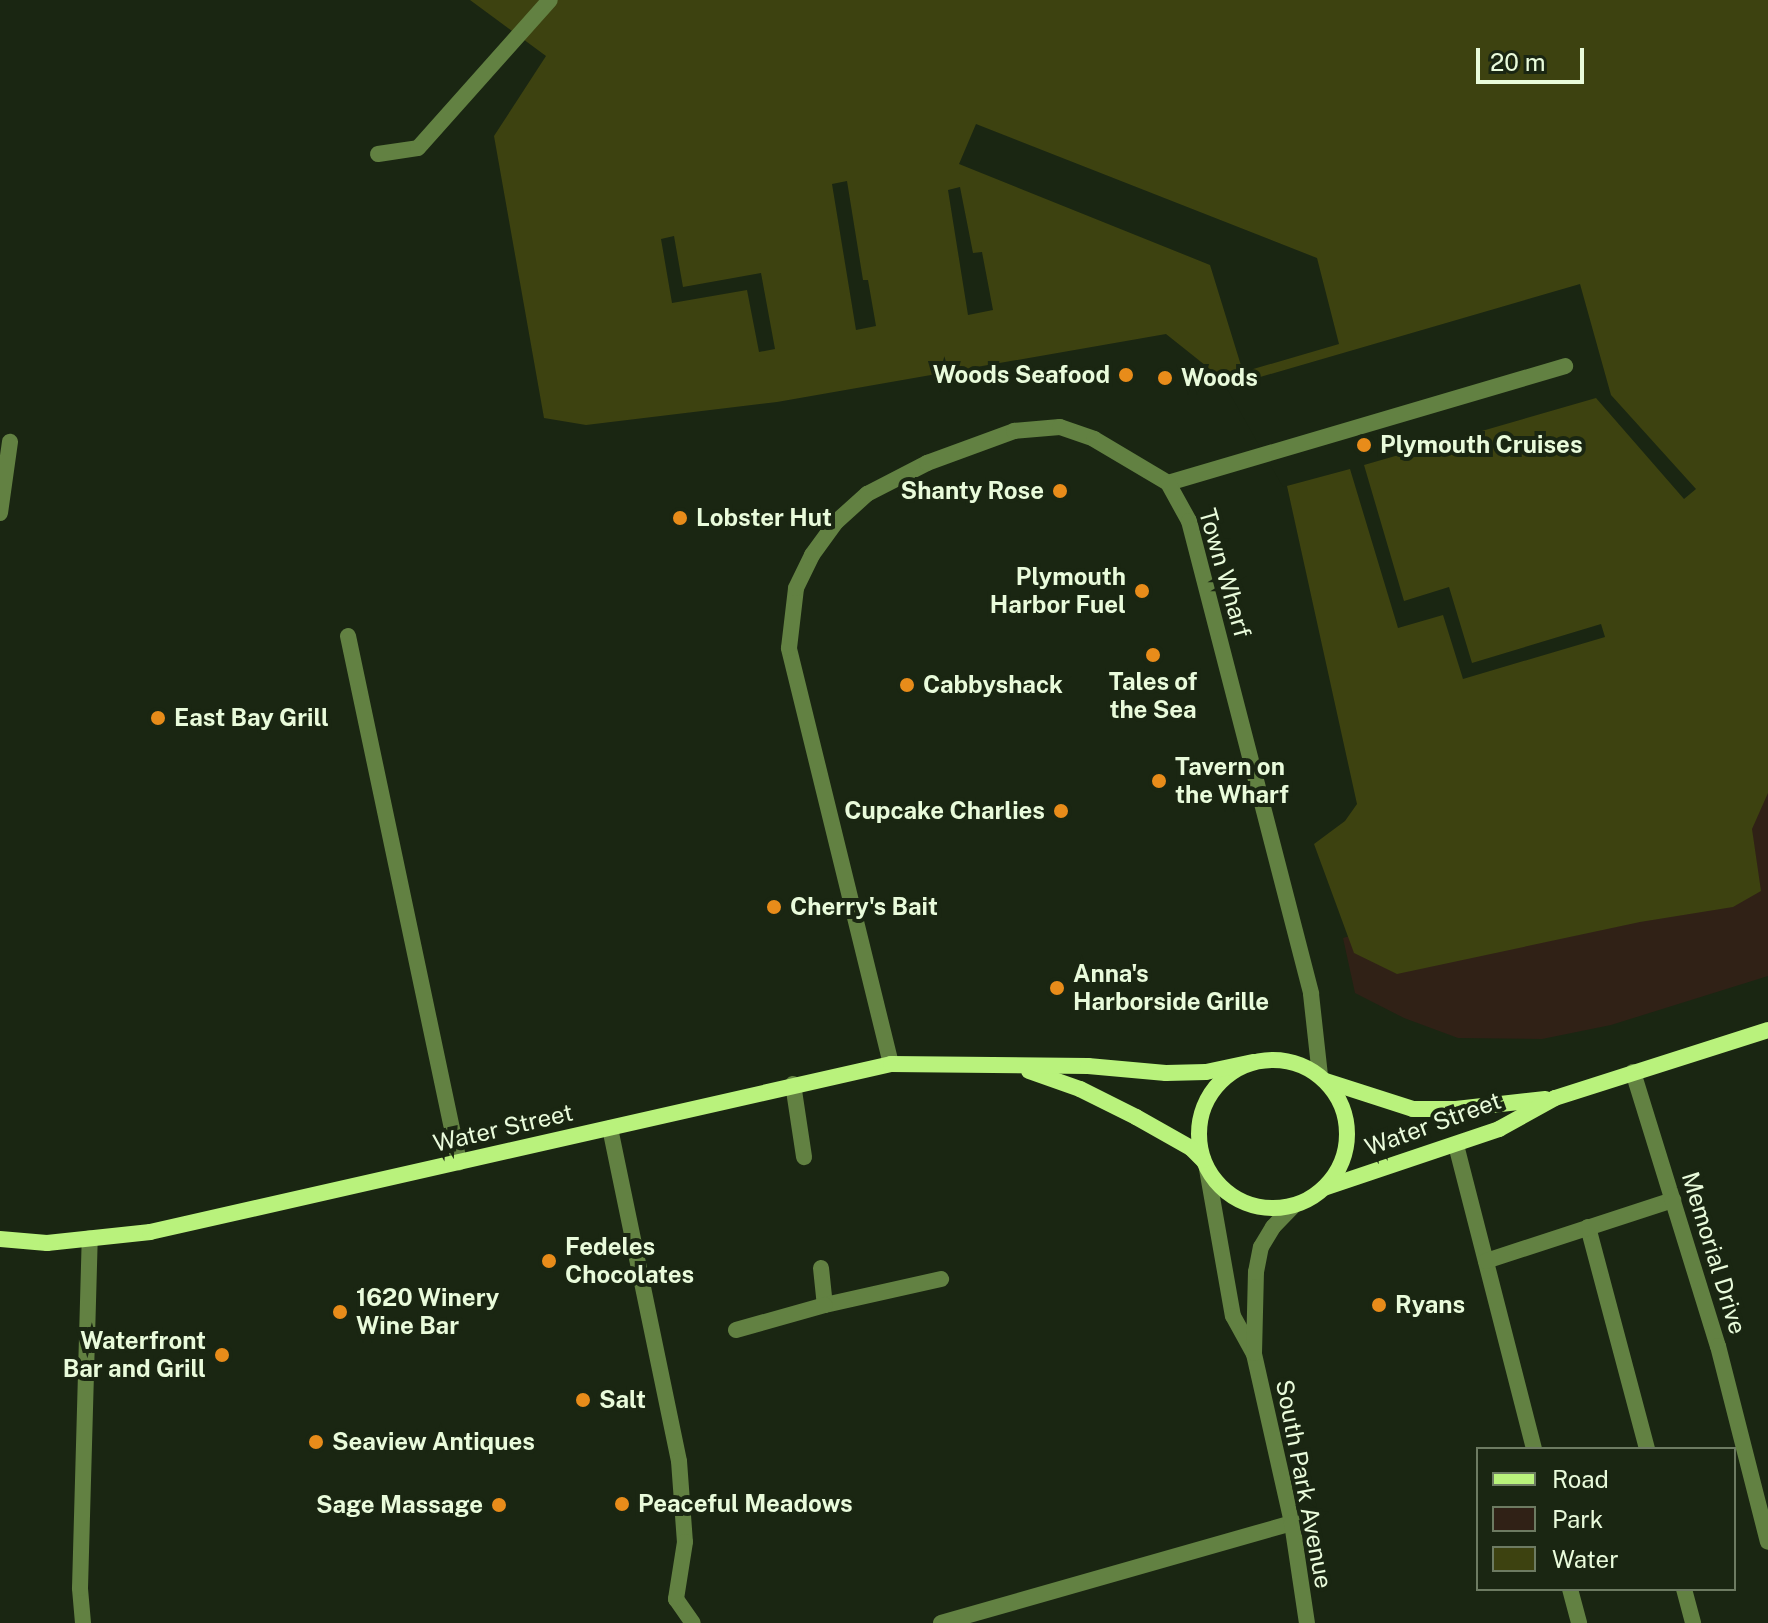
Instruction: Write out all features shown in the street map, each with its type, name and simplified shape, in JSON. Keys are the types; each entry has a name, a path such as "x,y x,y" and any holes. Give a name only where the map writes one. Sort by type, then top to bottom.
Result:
{"main road":[{"name":"Water Street","path":"1324,1188 1499,1129 1555,1098 1768,1030"},
{"name":"Water Street","path":"0,1239 47,1243 150,1232 891,1064 1088,1066 1166,1073 1206,1072 1253,1062"},
{"path":"1253,1062 1292,1062 1323,1078 1345,1115 1348,1135 1345,1155 1324,1188 1293,1206 1263,1208 1234,1198 1205,1165 1199,1130 1205,1105 1229,1074 1253,1062"},
{"name":"Water Street","path":"1016,1066 1080,1089 1136,1117 1191,1148 1205,1165"},
{"name":"Water Street","path":"1323,1078 1413,1109 1456,1109 1555,1098"}],"street":[{"path":"378,154 418,148 550,0"},
{"path":"891,1064 789,648 796,588 812,555 836,522 867,494 927,463 1014,431 1060,427 1094,439 1168,483 1565,366"},
{"path":"0,513 10,442"},
{"name":"Town Wharf","path":"1168,483 1189,521 1311,994 1323,1078"},
{"path":"348,636 459,1162"},
{"name":"Memorial Drive","path":"1633,1072 1718,1346 1768,1542"},
{"path":"793,1084 804,1157"},
{"path":"610,1128 679,1461 685,1542 676,1599 693,1623"},
{"path":"1456,1145 1533,1447"},
{"name":"South Park Avenue","path":"1205,1165 1233,1316 1254,1354"},
{"path":"1486,1261 1673,1200"},
{"name":"South Park Avenue","path":"1293,1206 1273,1227 1261,1247 1256,1272 1254,1354 1292,1523 1307,1623"},
{"path":"1588,1227 1646,1447"},
{"path":"83,1623 80,1588 90,1238"},
{"path":"821,1268 825,1305"},
{"path":"736,1330 825,1305 941,1279"},
{"path":"941,1623 1292,1523"},
{"path":"1571,1591 1579,1623"},
{"path":"1685,1591 1693,1623"}],"green space":[{"path":"1768,726 1768,976 1611,1025 1542,1039 1458,1038 1404,1018 1355,993 1343,938 1429,912"}],"water":[{"path":"470,0 1768,0 1768,793 1752,829 1761,891 1733,907 1640,922 1397,974 1354,953 1314,844 1345,821 1357,804 1287,486 1230,385 1166,334 777,402 586,425 544,418 494,136 546,56"}],"pier":[{"path":"976,124 1317,258 1339,344 1243,372 1210,265 959,164"},
{"path":"847,181 863,280 868,280 876,326 856,330 832,184"},
{"path":"960,187 973,253 982,252 993,310 968,315 948,190"},
{"path":"674,236 683,287 761,273 775,349 759,352 747,290 672,303 661,239"},
{"path":"1580,284 1611,395 1696,489 1684,499 1596,398 1364,465 1404,601 1449,587 1472,663 1601,624 1605,637 1463,679 1443,615 1398,628 1350,469 1283,487 1226,387"}],"place":[{"name":"Woods Seafood","path":"1126,375"},
{"name":"Woods","path":"1165,378"},
{"name":"Plymouth Cruises","path":"1364,445"},
{"name":"Shanty Rose","path":"1060,491"},
{"name":"Lobster Hut","path":"680,518"},
{"name":"Plymouth Harbor Fuel","path":"1142,591"},
{"name":"Tales of the Sea","path":"1153,655"},
{"name":"Cabbyshack","path":"907,685"},
{"name":"East Bay Grill","path":"158,718"},
{"name":"Tavern on the Wharf","path":"1159,781"},
{"name":"Cupcake Charlies","path":"1061,811"},
{"name":"Cherry's Bait","path":"774,907"},
{"name":"Anna's Harborside Grille","path":"1057,988"},
{"name":"Fedeles Chocolates","path":"549,1261"},
{"name":"Ryans","path":"1379,1305"},
{"name":"1620 Winery Wine Bar","path":"340,1312"},
{"name":"Waterfront Bar and Grill","path":"222,1355"},
{"name":"Salt","path":"583,1400"},
{"name":"Seaview Antiques","path":"316,1442"},
{"name":"Peaceful Meadows","path":"622,1504"},
{"name":"Sage Massage","path":"499,1505"}]}
